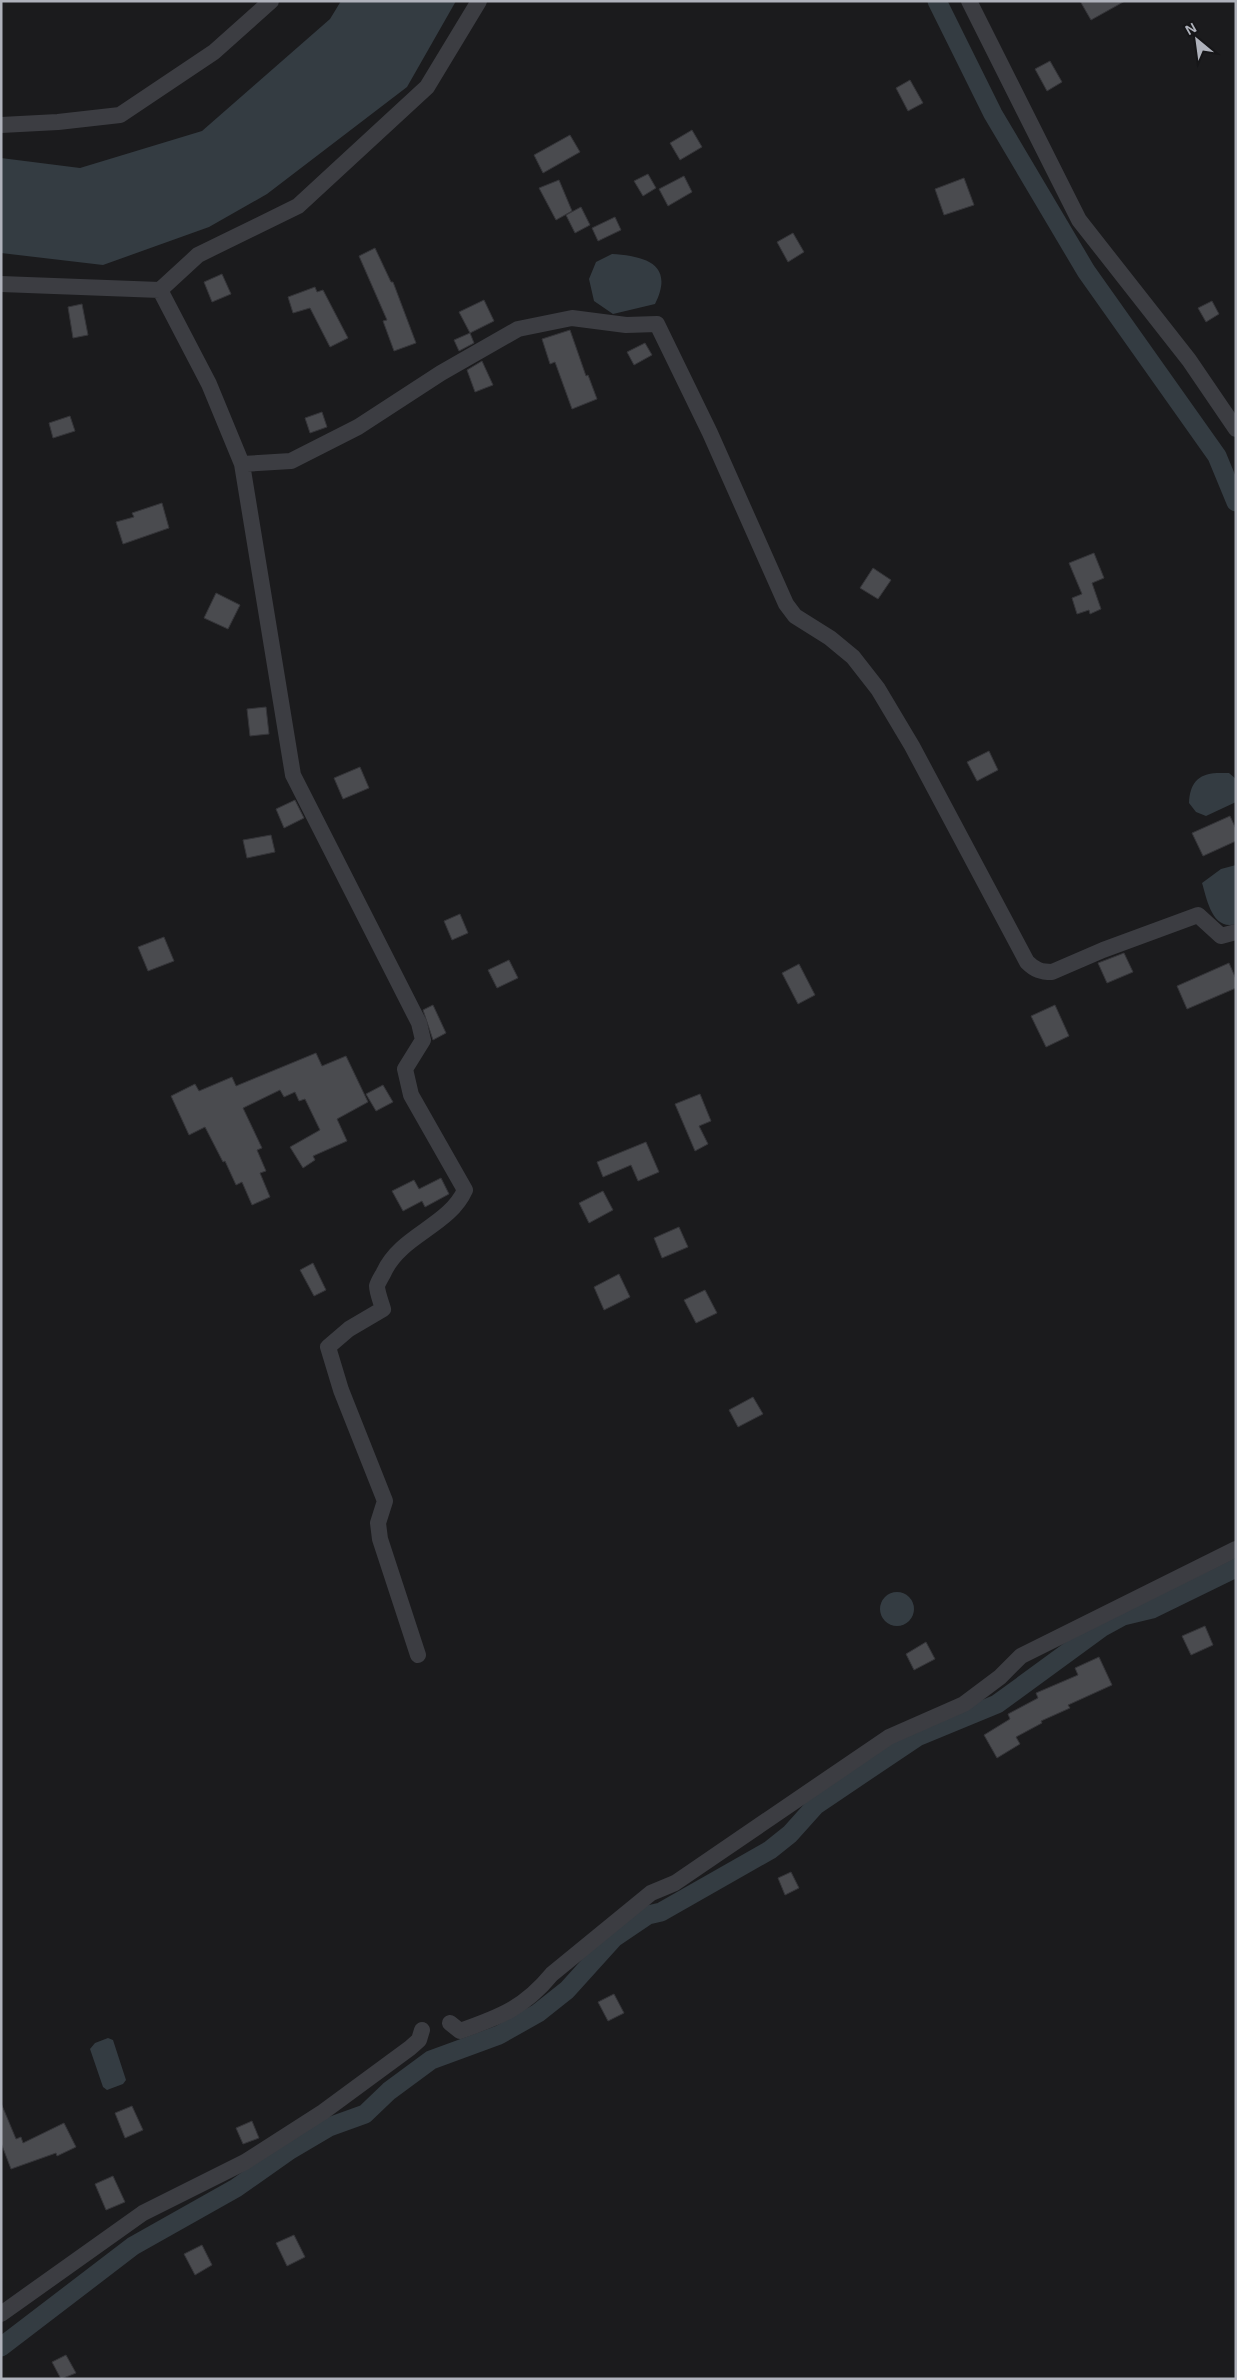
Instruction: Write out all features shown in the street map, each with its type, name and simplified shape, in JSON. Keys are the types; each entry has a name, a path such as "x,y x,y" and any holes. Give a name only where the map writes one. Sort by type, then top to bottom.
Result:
{"street":[{"path":"1,125 58,122 120,115 214,52 271,1"},
{"path":"1,284 160,290 198,255 298,206 427,87 478,1"},
{"path":"969,1 1079,220 1189,360 1236,429"},
{"path":"160,290 209,384 242,464 293,775 419,1023 423,1040 405,1069 411,1095 466,1190 462,1198 434,1224 400,1248 389,1261 377,1286 382,1309 349,1329 328,1347 341,1390 385,1501 378,1523 380,1539 418,1655"},
{"path":"242,464 291,461 358,427 441,373 518,329 572,318 626,325 657,324 710,433 775,584 786,604 795,616 830,638 847,652 878,689 912,746 1027,962 1033,968 1043,972 1052,972 1103,950 1198,915 1221,936 1236,932"},
{"path":"450,2024 460,2031 502,2016 540,1989 552,1974 651,1893 675,1883 889,1738 964,1704 1000,1677 1022,1656 1236,1549"},
{"path":"1,2314 143,2213 245,2162 323,2112 410,2048 419,2040 422,2030"}],"shaded area":[{"path":"341,1 456,1 407,87 267,194 209,227 103,265 1,253 1,158 80,168 202,131 330,19"},
{"path":"612,254 645,260 659,271 661,280 660,290 655,304 613,314 594,301 589,279 596,262"},
{"path":"1229,773 1236,779 1236,802 1206,816 1196,812 1189,803 1191,790 1196,781 1204,775"},
{"path":"1236,865 1236,924 1228,925 1221,923 1212,912 1202,883 1221,869"},
{"path":"897,1592 909,1597 914,1609 909,1621 897,1626 885,1621 880,1609 885,1597"},
{"path":"108,2038 113,2040 126,2080 123,2084 107,2090 103,2087 90,2049 95,2043"}],"building":[{"path":"1080,1 1125,1 1091,20"},
{"path":"1050,61 1062,82 1047,91 1035,69"},
{"path":"910,80 923,103 908,111 896,88"},
{"path":"692,130 702,147 680,160 670,143"},
{"path":"570,135 580,152 543,173 534,155"},
{"path":"648,174 656,188 643,196 634,181"},
{"path":"684,176 692,192 668,206 659,189"},
{"path":"964,178 974,205 944,215 935,189"},
{"path":"559,180 572,211 556,220 539,188"},
{"path":"581,207 590,225 575,233 566,215"},
{"path":"615,217 621,230 598,241 592,228"},
{"path":"793,233 804,252 788,262 777,242"},
{"path":"375,248 391,282 393,282 416,343 394,351 383,321 387,320 359,256"},
{"path":"222,274 231,294 212,302 204,282"},
{"path":"315,287 317,292 323,290 348,338 330,347 310,308 293,313 288,297"},
{"path":"484,300 494,321 470,333 459,312"},
{"path":"1212,301 1219,314 1206,322 1198,308"},
{"path":"82,304 88,335 73,338 68,307"},
{"path":"570,330 586,376 588,375 597,399 572,409 555,362 550,364 542,339"},
{"path":"470,333 474,343 459,351 454,340"},
{"path":"645,343 652,355 634,365 627,352"},
{"path":"482,361 493,385 475,392 467,370"},
{"path":"322,412 327,427 310,433 305,418"},
{"path":"70,416 75,431 53,438 49,423"},
{"path":"162,503 169,528 123,544 116,522 134,517 132,513"},
{"path":"1094,553 1104,578 1092,583 1101,609 1090,614 1089,610 1077,614 1072,598 1082,594 1069,563"},
{"path":"873,568 891,580 878,599 860,588"},
{"path":"216,593 240,605 228,629 204,618"},
{"path":"266,707 269,734 250,736 247,709"},
{"path":"989,751 998,770 977,781 967,762"},
{"path":"360,767 369,788 343,799 334,778"},
{"path":"295,800 304,818 284,828 276,809"},
{"path":"1230,816 1236,829 1236,841 1203,856 1192,833"},
{"path":"271,835 275,852 247,858 243,840"},
{"path":"460,914 468,933 452,940 444,921"},
{"path":"164,937 174,961 148,971 138,947"},
{"path":"1124,953 1133,972 1107,983 1098,963"},
{"path":"509,960 518,978 497,988 488,970"},
{"path":"1229,963 1236,979 1236,988 1187,1009 1177,986"},
{"path":"799,964 815,995 798,1004 782,973"},
{"path":"433,1005 446,1033 433,1040 423,1010"},
{"path":"1055,1005 1069,1036 1046,1047 1031,1016"},
{"path":"316,1053 322,1066 346,1056 368,1102 337,1119 347,1141 313,1156 315,1160 303,1168 290,1147 320,1130 305,1099 299,1101 295,1092 284,1097 280,1090 243,1108 262,1148 257,1150 266,1171 260,1173 270,1197 252,1205 242,1182 236,1185 225,1161 223,1162 205,1127 189,1135 171,1096 195,1084 199,1091 232,1077 236,1086"},
{"path":"383,1085 393,1102 376,1111 366,1094"},
{"path":"700,1094 711,1121 699,1126 708,1144 695,1151 675,1104"},
{"path":"646,1142 659,1172 638,1181 631,1165 603,1177 597,1162"},
{"path":"441,1178 449,1194 425,1207 422,1201 403,1211 392,1191 414,1180 419,1189"},
{"path":"603,1191 613,1210 589,1223 579,1203"},
{"path":"679,1227 688,1247 662,1258 654,1238"},
{"path":"313,1263 326,1290 314,1296 300,1270"},
{"path":"619,1274 630,1297 604,1310 594,1287"},
{"path":"705,1290 717,1313 696,1323 684,1300"},
{"path":"753,1397 763,1414 738,1427 729,1410"},
{"path":"1205,1626 1213,1645 1191,1655 1182,1636"},
{"path":"926,1642 935,1659 914,1670 906,1654"},
{"path":"1099,1657 1112,1685 1068,1705 1070,1708 1041,1721 1042,1723 1016,1737 1020,1744 997,1758 984,1735 1010,1719 1008,1714 1038,1698 1036,1693 1078,1675 1075,1668"},
{"path":"791,1872 799,1888 785,1895 778,1878"},
{"path":"614,1994 624,2013 608,2021 598,2002"},
{"path":"1,2103 16,2139 21,2137 23,2143 64,2123 76,2147 57,2156 56,2153 11,2169 1,2143"},
{"path":"132,2106 143,2130 125,2138 115,2113"},
{"path":"252,2121 259,2138 243,2144 236,2128"},
{"path":"113,2176 125,2202 106,2210 95,2184"},
{"path":"294,2235 305,2257 287,2266 276,2243"},
{"path":"202,2245 212,2265 195,2275 184,2254"},
{"path":"66,2355 76,2373 61,2379 52,2362"}],"waterway":[{"path":"937,1 993,114 1086,271 1217,456 1236,502"},
{"path":"1,2347 133,2246 236,2188 290,2150 329,2127 365,2114 389,2091 431,2060 499,2035 538,2013 567,1990 614,1938 648,1915 661,1912 770,1850 790,1834 816,1805 917,1737 997,1704 1101,1628 1123,1616 1152,1609 1236,1568"}]}
